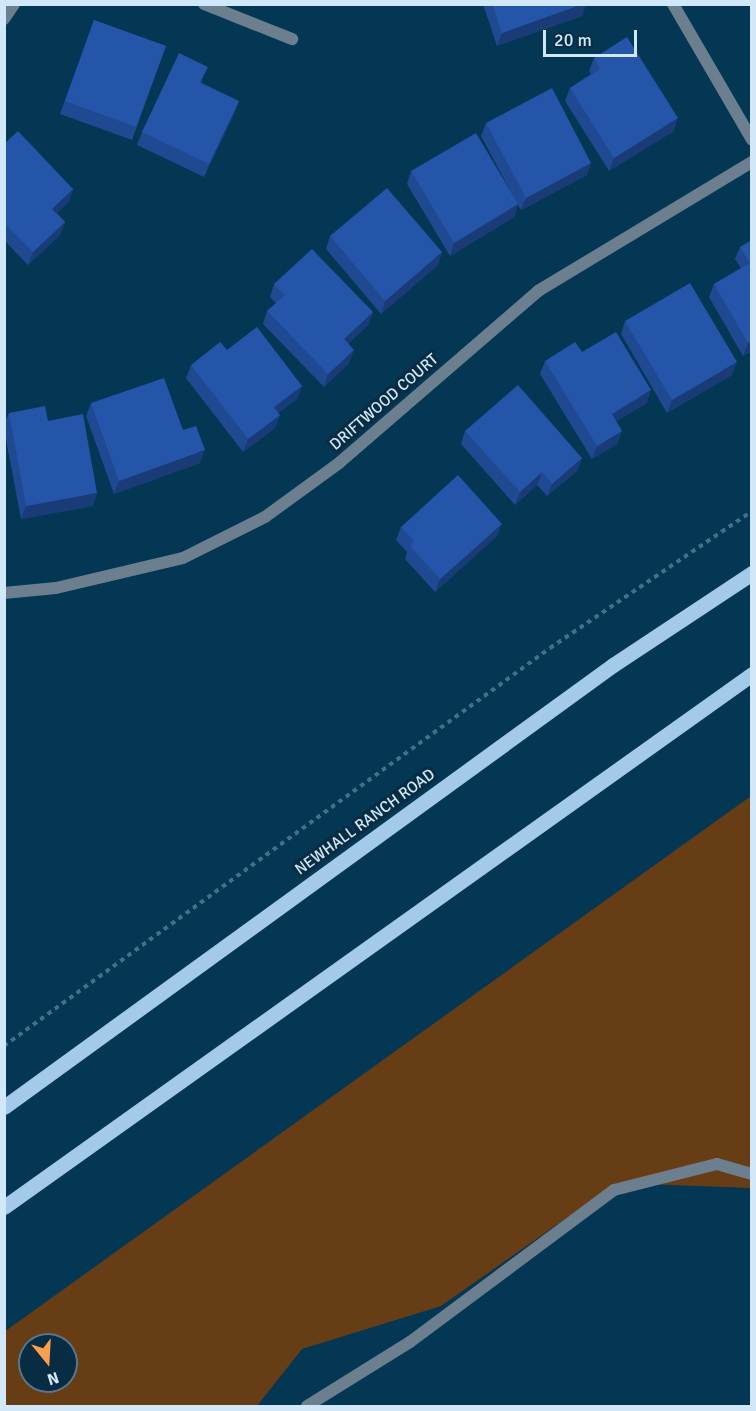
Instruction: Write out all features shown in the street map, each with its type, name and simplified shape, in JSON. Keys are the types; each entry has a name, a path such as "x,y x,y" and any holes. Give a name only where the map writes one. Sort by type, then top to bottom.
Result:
{"main road":[{"name":"NEWHALL RANCH ROAD","path":"4,1107 613,665 752,573"},
{"path":"4,1207 752,674"}],"street":[{"path":"4,19 14,4"},
{"path":"204,4 292,39"},
{"path":"673,4 752,140"},
{"name":"DRIFTWOOD COURT","path":"4,593 56,588 183,558 265,518 339,463 538,291 752,162"},
{"path":"307,1407 410,1342 614,1190 717,1164 752,1174"}],"path":[{"path":"4,1046 550,648 752,511"}],"shaded area":[{"path":"751,796 751,1188 616,1183 441,1306 302,1349 257,1406 5,1406 4,1332"}],"building":[{"path":"492,4 583,4 502,33"},
{"path":"94,20 166,46 136,127 65,101"},
{"path":"627,37 678,118 614,158 570,88 600,69 594,58"},
{"path":"179,53 208,67 200,83 239,101 209,164 142,132"},
{"path":"552,88 591,163 526,198 486,123"},
{"path":"18,131 73,189 52,209 65,222 33,252 4,223 4,144"},
{"path":"476,133 518,204 454,243 411,171"},
{"path":"387,188 442,252 385,301 330,236"},
{"path":"752,240 752,341 748,343 714,284 750,263 740,247"},
{"path":"312,249 373,312 344,339 354,350 328,374 267,311 285,295 274,284"},
{"path":"690,283 737,362 672,400 625,321"},
{"path":"257,327 302,386 274,407 280,415 248,439 191,365 220,342 227,350"},
{"path":"616,332 651,390 612,414 622,431 597,446 545,361 575,342 582,352"},
{"path":"164,378 183,430 196,426 205,450 119,481 91,403"},
{"path":"518,385 582,458 552,484 542,472 520,492 465,431"},
{"path":"45,406 48,421 83,414 97,493 26,506 9,413"},
{"path":"458,475 502,524 440,579 410,546 414,541 401,527"}]}
